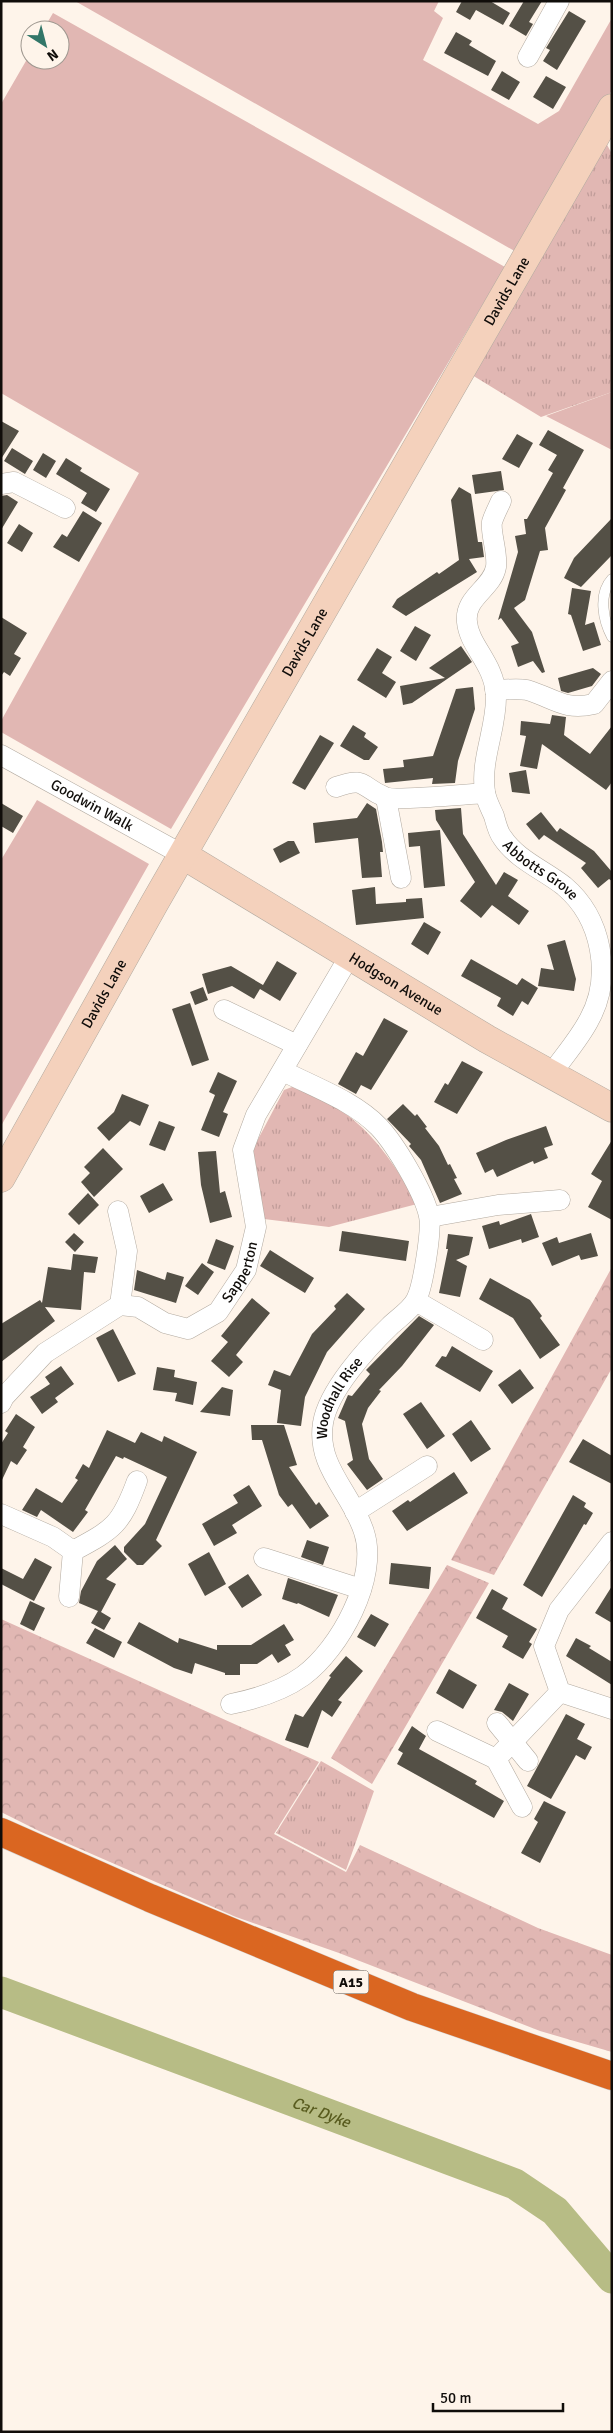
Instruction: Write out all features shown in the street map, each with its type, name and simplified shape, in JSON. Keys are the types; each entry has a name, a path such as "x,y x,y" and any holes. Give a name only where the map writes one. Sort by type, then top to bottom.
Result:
{"highway":[{"name":"A15","path":"1,1832 150,1898 412,2007 612,2076"}],"street":[{"path":"528,57 559,1"},
{"name":"Davids Lane","path":"1,1178 183,855 612,108"},
{"path":"1,484 14,482 64,508"},
{"name":"Abbotts Grove","path":"501,501 492,524 496,542 496,568 486,585 470,602 467,622 472,637 492,672 495,690 494,729 484,769 485,793 502,837 524,859 565,887 580,905 606,945 598,996 589,1020 552,1073"},
{"path":"495,690 526,690 546,699 578,708 594,704 612,681"},
{"name":"Goodwin Walk","path":"1,755 183,855"},
{"path":"336,787 352,781 368,786 386,798 485,793"},
{"path":"386,798 401,878"},
{"name":"Hodgson Avenue","path":"183,855 487,1039 552,1073 612,1108"},
{"name":"Sapperton","path":"120,1305 138,1307 165,1323 188,1329 218,1312 246,1270 256,1227 243,1150 256,1115 349,957"},
{"path":"224,1010 297,1045"},
{"path":"283,1071 350,1105 378,1127 405,1163 430,1217 426,1260 416,1301 483,1340"},
{"path":"430,1217 498,1205 560,1200"},
{"path":"1,1403 4,1397 45,1353 120,1305 127,1251 118,1211"},
{"name":"Woodhall Rise","path":"231,1704 250,1701 304,1676 326,1652 348,1621 361,1589 368,1550 364,1532 355,1512 334,1478 327,1462 323,1445 323,1422 339,1386 369,1346 416,1301"},
{"path":"355,1512 427,1466"},
{"path":"74,1550 108,1533 126,1510 137,1481"},
{"path":"1,1514 52,1537 74,1550"},
{"path":"560,1692 544,1646 559,1610 612,1542"},
{"path":"69,1597 74,1550"},
{"path":"264,1558 361,1589"},
{"path":"560,1692 612,1708"},
{"path":"496,1760 511,1741 560,1692"},
{"path":"497,1723 528,1761"},
{"path":"437,1731 496,1760 522,1806"}],"lane":[{"path":"612,579 608,583 604,597 603,611 612,637"}],"green space":[{"path":"75,1 439,1 434,11 443,18 423,60 538,124 559,111 612,18 612,90 518,253"},
{"path":"53,13 65,20 49,20"},
{"path":"70,23 505,267 171,829 1,732 1,721 139,473 1,393 1,104 21,70 70,70"},
{"path":"605,141 612,154 612,392 541,417 472,375"},
{"path":"612,392 612,450 546,416"},
{"path":"37,800 149,864 1,1126 1,860"},
{"path":"292,1087 304,1090 334,1106 363,1129 376,1142 398,1171 417,1204 329,1227 264,1219 252,1157 255,1145 284,1090"},
{"path":"612,1267 612,1368 494,1575 451,1560"},
{"path":"447,1565 489,1583 372,1784 331,1758"},
{"path":"1,1619 319,1762 274,1834 346,1872 360,1845 538,1928 612,1955 612,2052 540,2031 339,1953 236,1917 39,1831 1,1812"},
{"path":"321,1761 374,1791 346,1870 276,1833"}],"building":[{"path":"462,1 490,1 510,13 503,25 476,10 470,20 456,12"},
{"path":"524,1 542,1 529,22 533,24 526,36 509,26"},
{"path":"569,11 586,21 557,70 543,61 550,50 546,48"},
{"path":"456,32 472,41 469,45 496,61 488,76 444,53"},
{"path":"502,71 520,82 509,100 491,90"},
{"path":"546,76 566,87 553,109 533,97"},
{"path":"1,421 19,431 1,459"},
{"path":"548,430 584,450 563,488 566,490 545,528 548,550 540,551 525,600 514,608 532,632 545,672 542,673 533,661 518,667 511,646 519,643 501,618 498,620 518,552 515,536 526,534 524,519 527,519 553,473 548,470 557,455 539,445"},
{"path":"517,434 533,443 519,468 502,459"},
{"path":"12,448 33,461 25,474 4,461"},
{"path":"43,453 56,461 46,478 33,470"},
{"path":"66,458 82,468 80,471 110,489 96,512 81,503 87,493 56,474"},
{"path":"501,471 504,490 475,494 472,475"},
{"path":"459,487 471,494 478,542 482,542 484,557 469,559 477,572 406,616 392,607 397,599 437,572 439,574 459,560 451,500"},
{"path":"7,495 18,502 1,530 1,496"},
{"path":"83,511 102,523 79,562 53,547 62,534 67,537"},
{"path":"612,518 612,555 581,587 564,578 574,558"},
{"path":"19,524 33,533 22,552 7,543"},
{"path":"572,588 591,591 585,625 594,622 601,645 583,651 571,615 568,614"},
{"path":"1,617 27,633 14,654 21,658 10,676 4,672 1,676"},
{"path":"415,626 431,635 416,661 400,651"},
{"path":"461,646 472,662 412,703 403,705 400,686 445,678 429,668"},
{"path":"377,648 392,657 382,673 396,682 386,698 357,680"},
{"path":"593,668 601,674 592,686 568,693 561,691 558,678"},
{"path":"473,687 475,709 458,761 455,783 432,784 433,778 385,783 383,769 404,767 403,760 433,756 456,689"},
{"path":"552,715 566,717 564,735 590,754 612,726 612,782 606,790 542,744 537,769 520,766 526,736 520,735 521,721 550,724"},
{"path":"353,725 366,733 364,737 378,747 369,760 364,760 340,746"},
{"path":"320,735 334,743 305,790 292,783"},
{"path":"526,770 530,794 512,792 509,773"},
{"path":"1,803 23,816 13,833 1,826"},
{"path":"367,803 376,809 383,852 380,852 382,877 362,878 358,838 315,843 313,823 357,818"},
{"path":"461,808 463,834 496,885 504,872 518,880 508,896 529,911 519,925 492,905 481,918 460,901 475,882 436,820 435,810"},
{"path":"541,812 557,832 560,828 594,851 612,872 612,881 609,879 598,888 581,868 586,863 544,835 539,840 526,824"},
{"path":"440,830 445,886 424,888 420,846 409,847 408,833"},
{"path":"288,841 294,841 300,853 280,863 273,849"},
{"path":"375,887 376,904 406,902 406,899 422,898 424,918 356,925 352,890"},
{"path":"424,922 441,932 428,955 411,944"},
{"path":"565,940 576,979 574,991 538,986 541,968 554,970 547,945"},
{"path":"471,959 517,985 522,978 538,988 528,1005 522,1001 513,1016 497,1006 501,998 461,976"},
{"path":"277,961 297,973 280,1001 260,989 254,999 232,986 208,994 202,974 231,966 263,985"},
{"path":"203,987 208,1000 195,1005 190,992"},
{"path":"190,1003 209,1060 192,1066 172,1009"},
{"path":"384,1018 408,1031 371,1090 361,1085 356,1094 338,1084 356,1052 363,1056"},
{"path":"462,1061 483,1072 457,1114 434,1102 445,1083 448,1085"},
{"path":"218,1072 237,1081 223,1112 228,1114 219,1137 201,1130 215,1095 209,1092"},
{"path":"122,1094 149,1105 140,1126 130,1121 109,1141 97,1128 114,1112"},
{"path":"403,1104 415,1116 417,1114 427,1127 425,1128 439,1146 448,1165 450,1164 457,1178 454,1179 462,1194 440,1203 421,1160 409,1146 411,1144 387,1119"},
{"path":"159,1121 175,1127 165,1151 149,1145"},
{"path":"546,1126 553,1145 544,1148 548,1158 534,1164 533,1161 497,1177 493,1169 485,1173 476,1153"},
{"path":"612,1140 612,1220 588,1207 602,1181 591,1174"},
{"path":"103,1148 123,1169 94,1197 81,1182 90,1173 84,1167"},
{"path":"216,1151 220,1193 225,1191 232,1217 210,1223 201,1185 198,1152"},
{"path":"163,1183 173,1200 149,1213 140,1196"},
{"path":"88,1193 99,1205 79,1225 68,1214"},
{"path":"531,1214 539,1237 522,1243 521,1239 489,1249 482,1226 499,1221 500,1225"},
{"path":"342,1231 409,1241 406,1261 339,1251"},
{"path":"74,1233 84,1242 75,1252 65,1242"},
{"path":"591,1233 598,1256 581,1260 579,1255 552,1266 542,1243 557,1237 559,1243"},
{"path":"448,1234 473,1237 469,1255 456,1260 467,1266 460,1297 439,1293 448,1249 446,1249"},
{"path":"216,1239 234,1246 225,1270 207,1263"},
{"path":"270,1250 314,1278 305,1293 260,1266"},
{"path":"73,1254 98,1257 95,1273 84,1272 81,1310 45,1307 55,1321 1,1362 1,1324 40,1300 42,1303 48,1267 71,1270"},
{"path":"202,1263 214,1272 198,1295 185,1286"},
{"path":"137,1270 165,1280 167,1272 184,1277 176,1303 134,1290"},
{"path":"490,1278 530,1300 542,1316 540,1318 560,1345 540,1359 513,1318 479,1299"},
{"path":"347,1293 365,1309 327,1352 305,1397 301,1426 277,1423 281,1390 268,1385 274,1370 290,1376 312,1334 336,1309 334,1306"},
{"path":"252,1298 270,1313 236,1355 243,1362 229,1377 211,1361 228,1342 221,1336"},
{"path":"419,1316 434,1325 402,1366 379,1390 381,1391 368,1408 362,1424 369,1459 383,1479 367,1490 347,1464 353,1460 345,1421 338,1418 348,1395 352,1396 370,1374 366,1370"},
{"path":"113,1329 136,1374 118,1382 96,1338"},
{"path":"452,1346 493,1371 480,1392 435,1366 442,1356 446,1357"},
{"path":"61,1366 74,1384 55,1398 58,1402 42,1414 30,1397 50,1384 45,1377"},
{"path":"157,1367 175,1370 174,1377 197,1382 193,1405 175,1401 177,1393 153,1390"},
{"path":"520,1369 534,1388 512,1404 498,1385"},
{"path":"222,1387 233,1390 230,1416 200,1412"},
{"path":"421,1402 445,1436 427,1449 403,1414"},
{"path":"16,1414 35,1427 23,1447 27,1450 17,1465 11,1461 1,1482 1,1444 8,1433 5,1431"},
{"path":"471,1420 491,1449 471,1462 452,1434"},
{"path":"251,1425 284,1425 297,1465 289,1467 316,1505 319,1502 329,1516 310,1529 292,1504 288,1507 279,1495 262,1440 252,1440"},
{"path":"107,1430 135,1443 141,1432 162,1442 164,1436 197,1452 156,1540 162,1546 143,1565 137,1565 124,1552 124,1547 145,1524 167,1477 124,1457 123,1459 116,1456 85,1510 88,1512 73,1532 41,1510 37,1517 22,1510 36,1488 62,1503 78,1480 75,1478 83,1464 89,1468"},
{"path":"583,1439 612,1456 612,1484 569,1462"},
{"path":"454,1472 468,1493 407,1531 392,1511 408,1500 410,1502"},
{"path":"249,1485 262,1506 232,1525 237,1533 214,1546 202,1524 238,1503 233,1495"},
{"path":"573,1495 586,1503 584,1507 593,1513 586,1525 584,1524 542,1597 523,1585"},
{"path":"307,1540 329,1547 323,1565 301,1557"},
{"path":"115,1545 127,1559 106,1579 116,1584 101,1612 111,1618 104,1630 91,1623 98,1611 79,1603 81,1591 97,1561"},
{"path":"209,1552 226,1584 205,1596 188,1564"},
{"path":"35,1558 52,1567 34,1601 1,1584 1,1568 23,1579"},
{"path":"391,1563 431,1567 429,1589 389,1584"},
{"path":"248,1574 262,1595 242,1608 228,1587"},
{"path":"288,1578 338,1595 329,1617 298,1603 282,1599"},
{"path":"612,1586 612,1623 595,1613"},
{"path":"492,1589 508,1598 502,1609 537,1629 529,1642 532,1644 523,1659 502,1647 508,1636 476,1618"},
{"path":"30,1601 45,1608 34,1631 20,1624"},
{"path":"371,1614 389,1624 375,1647 357,1637"},
{"path":"139,1622 178,1643 179,1638 217,1650 217,1645 251,1645 284,1624 294,1640 285,1645 291,1655 278,1663 272,1654 257,1664 240,1664 240,1675 225,1675 225,1673 195,1663 192,1674 174,1668 127,1643"},
{"path":"95,1628 122,1642 114,1658 86,1643"},
{"path":"576,1638 591,1646 589,1648 612,1662 612,1685 566,1656"},
{"path":"346,1656 363,1671 338,1700 342,1702 332,1717 322,1710 308,1748 285,1740 295,1714 303,1717 331,1677 329,1676"},
{"path":"449,1669 477,1685 463,1709 436,1693"},
{"path":"509,1683 529,1694 513,1721 502,1712 494,1710"},
{"path":"566,1714 585,1724 577,1739 592,1747 585,1760 576,1755 551,1799 527,1786"},
{"path":"412,1726 426,1736 419,1749 477,1781 475,1784 504,1801 494,1818 397,1764 403,1753 398,1750"},
{"path":"544,1801 566,1812 540,1863 521,1853 538,1822 534,1819"}],"waterway":[{"name":"Car Dyke","path":"1,1992 515,2184 555,2211 612,2278"}]}
